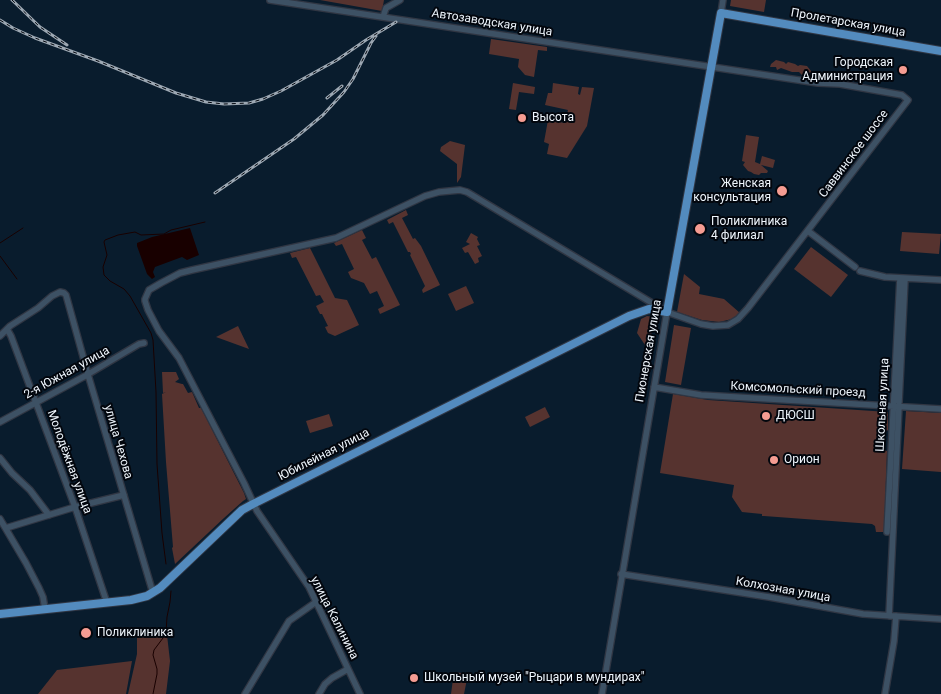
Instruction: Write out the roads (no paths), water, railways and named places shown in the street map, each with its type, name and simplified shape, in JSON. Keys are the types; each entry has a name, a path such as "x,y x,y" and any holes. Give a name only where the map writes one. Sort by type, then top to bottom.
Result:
{"main road":[{"name":"Пролетарская улица","path":"721,13 941,51"},
{"name":"Пионерская улица","path":"667,312 721,13"},
{"name":"Юбилейная улица","path":"0,614 140,599 160,588 242,510 253,504 650,305 667,312"}],"street":[{"name":"Автозаводская улица","path":"270,0 711,67"},
{"path":"383,17 386,8 400,0"},
{"path":"721,13 723,0"},
{"name":"Саввинское шоссе","path":"667,312 706,325 724,326 732,323 743,314 908,100 902,95 840,84 818,83 711,67"},
{"name":"улица Калинина","path":"360,694 308,586 257,512 241,476 179,358 159,331 148,310 145,298 149,290 192,270 336,238 425,196 439,192 460,190 650,305"},
{"path":"808,231 857,269 885,277 941,280"},
{"name":"Школьная улица","path":"885,694 894,641 890,532 902,278"},
{"name":"улица Чехова","path":"8,329 57,293 62,292 66,295 153,593"},
{"name":"Пионерская улица","path":"602,694 667,312"},
{"path":"0,336 8,329"},
{"name":"Молодёжная улица","path":"8,329 75,507 107,603"},
{"name":"2-я Южная улица","path":"0,422 144,342"},
{"name":"Комсомольский проезд","path":"654,386 701,395 941,409"},
{"path":"0,458 12,473 30,490 49,515"},
{"path":"45,609 39,588 2,524 49,515 124,495"},
{"name":"Колхозная улица","path":"621,574 863,614 941,618"},
{"path":"245,694 289,621 316,602"},
{"path":"319,694 329,680 348,669"}],"waterway":[{"path":"166,564 157,464 153,340 130,296 124,289 104,275 103,267 107,255 104,242 118,235 135,232 141,235 164,234 171,230 205,222"},
{"path":"0,243 23,228"},
{"path":"0,256 17,279"},
{"path":"153,694 157,674 153,655 154,650 166,632 171,591"}],"railway":[{"path":"12,0 40,27 67,45"},
{"path":"0,20 35,38 176,93 206,102 224,104 249,103 281,91 337,60 396,22"},
{"path":"215,193 294,139 323,115 353,79 376,36"},
{"path":"327,98 342,86"}],"place":[{"name":"Городская Администрация","path":"903,70"},
{"name":"Высота","path":"522,118"},
{"name":"Женская консультация","path":"782,191"},
{"name":"Поликлиника 4 филиал","path":"700,229"},
{"name":"ДЮСШ","path":"766,416"},
{"name":"Орион","path":"774,460"},
{"name":"Поликлиника","path":"86,633"},
{"name":"Школьный музей \"Рыцари в мундирах\"","path":"414,678"}]}
